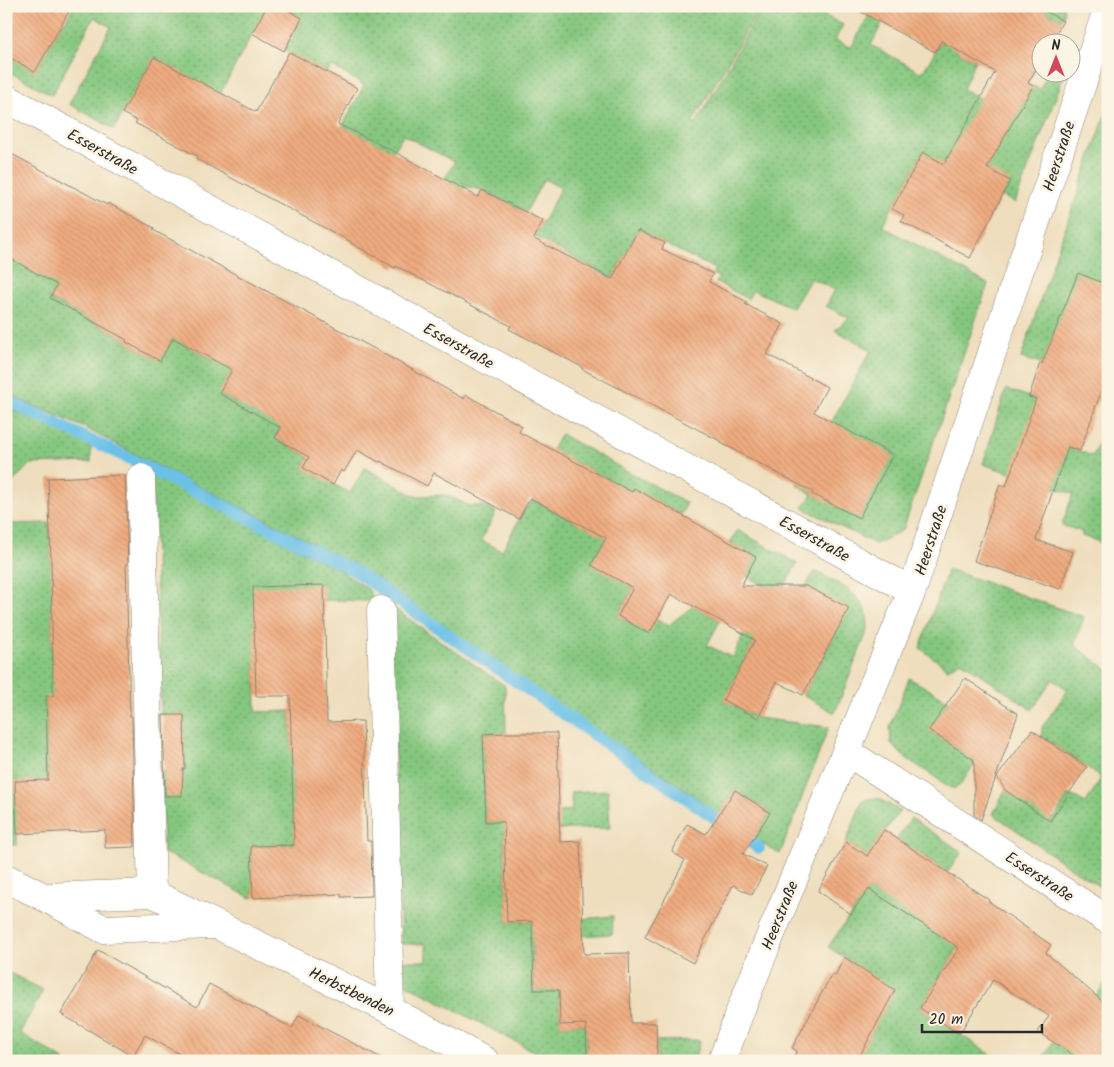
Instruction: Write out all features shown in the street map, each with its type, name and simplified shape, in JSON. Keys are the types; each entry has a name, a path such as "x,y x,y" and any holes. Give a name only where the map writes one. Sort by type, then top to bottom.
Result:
{"street":[{"name":"Heerstraße","path":"722,1061 750,987 912,592 1105,11"},
{"name":"Esserstraße","path":"6,98 912,592"},
{"path":"141,478 152,893"},
{"path":"381,610 390,1010"},
{"name":"Esserstraße","path":"847,752 1108,920"},
{"name":"Herbstbenden","path":"6,878 103,929 217,925"},
{"name":"Herbstbenden","path":"44,897 152,893 390,1010 485,1061"}],"green space":[{"path":"74,6 267,6 213,107 193,79 154,57 114,129 69,104 111,27 94,17 52,95 6,70 6,55 35,71"},
{"path":"281,6 761,6 692,123 695,125 763,6 807,6 843,25 835,40 851,48 874,6 891,6 871,45 922,73 954,18 979,6 956,51 975,61 963,89 1015,117 1033,86 1040,89 1044,82 1062,82 1015,203 923,153 882,226 988,284 903,530 875,544 803,508 812,494 797,485 871,350 835,330 849,318 826,306 835,290 811,278 793,308 753,290 748,299 716,282 719,278 713,274 715,269 638,230 612,278 535,237 561,188 544,179 526,212 482,190 465,186 462,192 444,179 455,162 403,135 393,151 335,141 364,85 332,66 327,72 284,51 302,18"},
{"path":"1036,6 1063,6 1064,10 1061,20"},
{"path":"1108,108 1108,403 1098,399 1070,373 1021,358"},
{"path":"81,241 50,299 160,360 173,338 232,370 220,393 236,403 242,392 287,415 275,438 309,457 303,468 350,493 365,468 415,496 443,495 469,506 482,506 496,512 481,540 502,551 523,512 533,500 580,524 605,478 552,450 561,434 687,503 681,514 634,489 592,564 633,588 618,616 648,633 656,620 669,625 693,606 720,621 707,645 733,658 743,634 768,588 746,576 756,557 730,543 737,530 797,563 723,700 758,718 829,727 780,854 753,838 770,813 735,790 718,814 676,783 513,676 358,567 83,427 6,394 6,256"},
{"path":"1006,389 1036,399 1051,441 1093,456 1108,419 1108,545 1082,536 1082,532 1062,525 1073,494 983,464"},
{"path":"6,407 91,444 91,462 30,464 6,489"},
{"path":"152,475 338,569 368,589 374,601 324,600 255,660 256,712 290,711 295,844 251,846 253,898 163,853 162,770 185,768 184,715 160,715"},
{"path":"49,523 52,577 52,665 89,695 46,697 48,780 17,834 17,845 6,845 6,524"},
{"path":"948,569 1084,617 1074,645 1108,670 1105,678 1108,680 1108,848 1098,856 1108,863 1108,892 993,814 1005,790 1054,819 1069,794 1086,803 1101,778 1042,736 1042,727 1068,690 1053,679 1032,710 961,661 948,669 920,648"},
{"path":"815,571 851,592 858,599 867,617 868,629 835,713 803,695 848,608 806,586"},
{"path":"390,606 505,686 506,733 483,734 486,822 559,821 559,812 572,810 571,792 608,790 610,828 504,831 507,922 613,916 612,934 532,939 534,989 559,990 560,1025 586,1024 587,1059 657,1058 657,1041 700,1040 694,1061 552,1061 402,982 401,961 426,961 426,944 401,944"},
{"path":"909,678 949,701 930,730 973,759 974,765 956,788 951,788 902,755 891,743 890,727"},
{"path":"874,798 880,799 900,811 867,856 846,842 862,802"},
{"path":"911,818 962,852 948,872 897,839"},
{"path":"869,889 962,941 920,1008 1001,1061 857,1061 844,957 828,947"},
{"path":"6,971 43,990 20,1033 65,1061 6,1061"},
{"path":"1108,979 1108,1061 1041,1061 1067,1020 1075,1027"}],"building":[{"path":"14,6 72,6 35,72 6,55 6,20"},
{"path":"267,6 281,6 302,18 284,51 252,33"},
{"path":"850,6 1036,6 1063,21 1057,32 1032,32 1032,76 1028,83 1033,86 987,168 1010,181 970,258 901,221 904,215 892,209 923,152 944,164 995,72 941,41 935,52"},
{"path":"289,52 357,88 338,124 478,197 482,190 543,221 534,239 612,279 638,230 665,243 662,249 713,274 709,282 783,324 767,354 827,387 814,412 893,455 859,518 812,494 813,492 722,442 509,329 511,326 396,266 395,268 351,242 196,159 197,156 135,123 137,121 122,113 154,57 256,112"},
{"path":"6,151 107,205 108,203 154,228 153,230 464,399 466,395 522,426 519,432 632,492 634,488 756,557 741,586 806,586 849,608 803,695 777,682 758,718 723,700 755,640 671,594 649,634 618,616 633,588 591,565 606,538 530,498 519,519 434,473 427,486 357,450 344,472 341,470 333,485 303,468 309,457 275,438 281,428 219,393 232,370 173,338 160,361 126,342 127,340 50,298 57,285 6,256"},
{"path":"1078,273 1108,285 1108,372 1080,451 1068,447 1036,540 1073,552 1060,589 974,561 1000,484 1006,486 1036,399 1029,397 1040,363 1042,364"},
{"path":"125,475 135,847 105,848 105,830 17,834 15,781 48,780 46,696 53,696 48,478"},
{"path":"324,585 327,722 363,721 367,841 371,841 372,896 341,897 341,894 253,898 251,846 294,845 290,696 256,696 253,587"},
{"path":"965,678 1018,714 981,820 974,815 974,760 929,730"},
{"path":"163,715 184,715 185,769 183,769 182,796 165,796"},
{"path":"1032,730 1087,767 1050,821 1005,790 997,777"},
{"path":"557,733 560,842 580,841 584,954 629,953 631,1023 656,1023 657,1058 587,1059 586,1024 560,1025 559,990 534,990 532,921 507,922 504,822 486,822 483,734"},
{"path":"735,790 770,813 743,854 767,866 752,895 733,885 693,963 645,937 685,860 672,852 687,824 706,834"},
{"path":"884,830 989,900 1051,945 1046,953 1108,1006 1108,1061 1082,1061 1038,1032 1049,1016 993,980 959,1034 920,1008 959,948 869,889 851,914 818,891 846,842 867,856"},
{"path":"98,950 197,1007 209,984 292,1028 299,1015 387,1061 192,1061 145,1035 133,1056 61,1014"},
{"path":"844,957 895,990 857,1061 792,1061 797,1051 792,1048 832,974 835,976"}],"waterway":[{"path":"6,400 128,458 355,571 759,848"}]}
